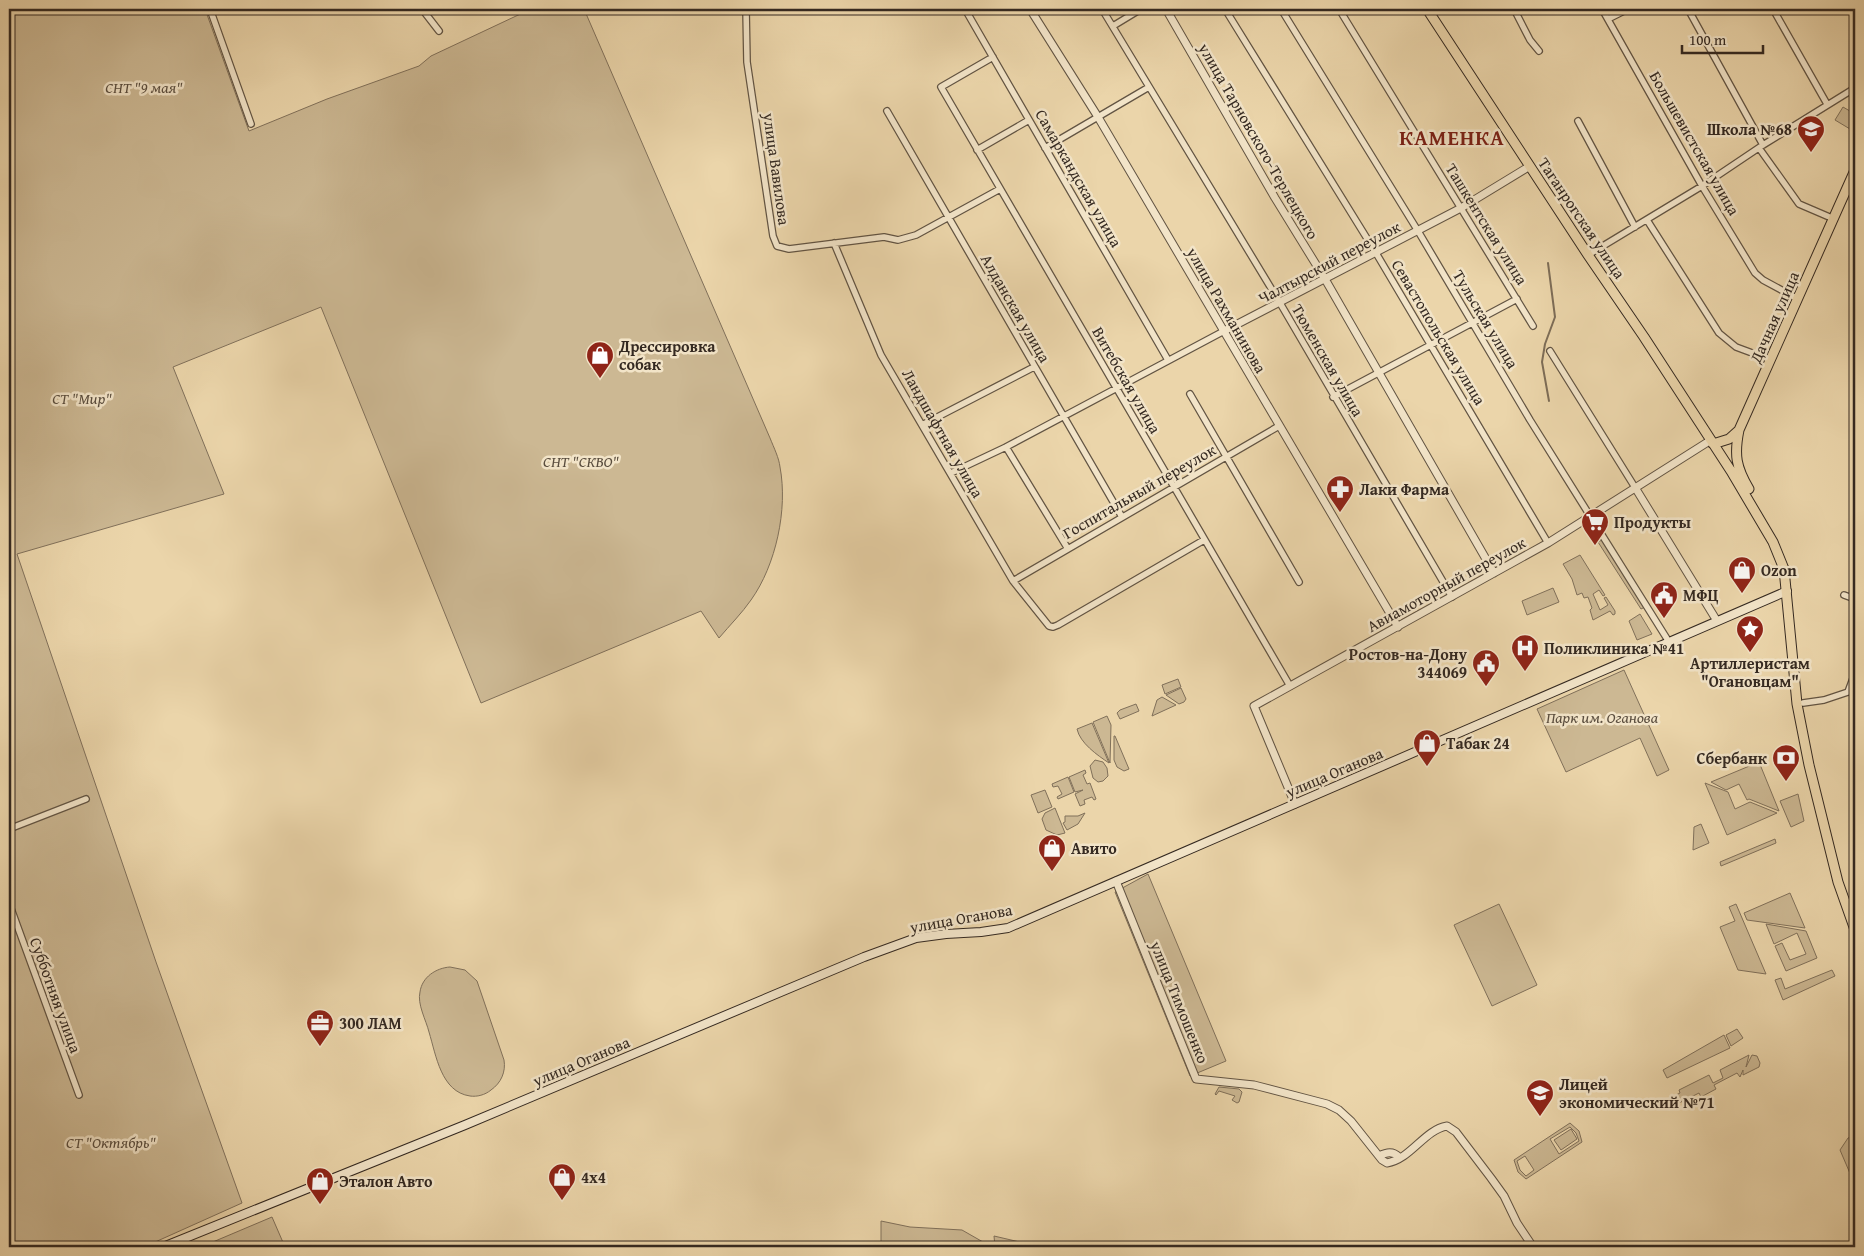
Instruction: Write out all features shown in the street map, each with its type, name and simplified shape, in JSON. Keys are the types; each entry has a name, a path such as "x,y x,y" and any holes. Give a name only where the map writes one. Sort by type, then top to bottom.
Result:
{"main road":[{"name":"Таганрогская улица","path":"1427,9 1712,442 1773,542 1790,590"},
{"name":"Дачная улица","path":"1743,479 1736,464 1739,430 1855,170"},
{"path":"1712,442 1729,439 1739,430"},
{"name":"Таганрогская улица","path":"1743,479 1778,540 1789,568 1800,704 1809,764 1836,874 1855,930"},
{"name":"улица Оганова","path":"163,1247 504,1108 864,957 916,938 1008,928 1790,590"},
{"name":"Таганрогская улица","path":"1800,704 1833,838 1855,914"}],"street":[{"path":"210,9 251,124"},
{"path":"422,9 439,30"},
{"name":"улица Вавилова","path":"746,9 748,62 772,236 777,246 789,250 884,237 898,240 916,235 1000,189"},
{"name":"Самаркандская улица","path":"965,9 1168,360"},
{"name":"улица Рахманинова","path":"1030,9 1098,117 1398,627"},
{"name":"Тюменская улица","path":"1102,9 1280,303 1333,397 1452,596"},
{"path":"1113,26 1141,9"},
{"name":"улица Тарновского-Терлецкого","path":"1166,9 1275,198 1325,279 1494,573"},
{"name":"Севастопольская улица","path":"1225,9 1376,252 1548,543"},
{"name":"Тульская улица","path":"1281,9 1418,231 1590,518 1669,642"},
{"name":"Ташкентская улица","path":"1338,9 1534,326"},
{"path":"1514,9 1530,40 1539,52"},
{"name":"Большевистская улица","path":"1602,9 1702,186 1755,272 1763,280 1798,299"},
{"path":"1608,19 1628,9"},
{"path":"1688,9 1761,147 1799,204 1834,219"},
{"path":"1773,9 1827,104"},
{"name":"Витебская улица","path":"993,57 941,88 1290,686"},
{"path":"1045,148 1149,86"},
{"path":"1588,255 1702,186 1827,104 1855,88"},
{"name":"Алданская улица","path":"888,111 1062,417 1122,517"},
{"path":"977,150 1029,120"},
{"path":"1578,121 1635,227"},
{"name":"Чалтырский переулок","path":"951,473 1117,389 1168,360 1418,231 1461,208 1530,166"},
{"path":"1647,220 1719,333 1736,347 1771,360"},
{"name":"Ландшафтная улица","path":"834,243 881,355 1013,580 1049,626 1054,628 1204,540"},
{"path":"1333,397 1517,300"},
{"path":"1550,351 1717,621"},
{"path":"922,425 1034,367"},
{"path":"1190,394 1299,582"},
{"name":"Госпитальный переулок","path":"1013,580 1279,426"},
{"name":"Авиамоторный переулок","path":"1295,804 1254,706 1548,543 1712,442"},
{"path":"1006,446 1068,549"},
{"path":"1844,595 1855,599"},
{"path":"1800,704 1824,700 1848,692 1855,673"},
{"path":"9,828 86,799"},
{"name":"улица Тимошенко","path":"1116,881 1196,1079 1254,1085 1327,1104 1339,1110 1351,1121 1379,1156 1390,1152 1399,1157 1439,1127 1448,1126 1456,1132 1500,1190 1517,1223 1533,1247"},
{"name":"Субботняя улица","path":"9,903 79,1095"}],"green space":[{"name":"СНТ \"СКВО\"","path":"9,9 205,9 249,131 327,99 419,66 431,56 531,9 584,9 770,438 779,460 782,483 781,518 778,536 767,570 751,600 719,638 701,611 481,703 321,307 173,367 224,494 17,554 156,962 242,1203 144,1247 9,1247"},
{"path":"1843,107 1855,114 1855,132 1835,120"},
{"path":"1602,540 1645,607 1641,609 1598,542"},
{"path":"1580,555 1605,595 1603,596 1599,590 1593,594 1600,610 1608,605 1604,598 1606,597 1615,614 1613,615 1610,611 1593,620 1590,610 1592,608 1588,597 1584,598 1582,593 1577,595 1572,579 1563,564"},
{"path":"1553,588 1559,602 1527,615 1522,601"},
{"path":"1640,614 1652,634 1637,640 1629,621"},
{"name":"Парк им. Оганова","path":"1624,670 1669,770 1657,776 1640,738 1566,772 1537,709"},
{"path":"1178,679 1181,687 1165,694 1162,685"},
{"path":"1181,688 1186,699 1184,702 1179,704 1166,695"},
{"path":"1162,697 1176,705 1152,716 1157,700"},
{"path":"1136,704 1139,711 1120,719 1117,713 1120,710"},
{"path":"1107,716 1111,725 1110,763 1093,722"},
{"path":"1092,723 1109,763 1090,748 1079,734 1077,729"},
{"path":"1114,736 1129,769 1124,771 1117,767 1114,760"},
{"path":"1095,760 1103,762 1107,768 1108,776 1103,781 1098,782 1093,778 1090,766"},
{"path":"1759,762 1779,811 1749,799 1747,800 1739,784 1726,790 1711,782"},
{"path":"1085,770 1086,773 1083,775 1087,784 1090,783 1096,799 1094,800 1092,797 1084,800 1085,804 1080,806 1075,794 1083,790 1075,792 1069,777"},
{"path":"1068,777 1074,792 1058,799 1057,797 1062,794 1058,786 1053,787 1052,784"},
{"path":"1705,783 1728,792 1735,809 1750,802 1777,813 1727,835"},
{"path":"1045,790 1052,807 1038,813 1031,795"},
{"path":"1798,794 1804,821 1791,827 1780,801"},
{"path":"1055,808 1065,833 1057,835 1046,830 1042,819 1045,813"},
{"path":"1085,813 1078,824 1067,830 1063,823 1065,822 1065,816 1078,816"},
{"path":"1701,824 1709,843 1693,850 1694,827"},
{"path":"1775,839 1776,843 1721,866 1720,862"},
{"path":"1148,874 1226,1061 1190,1076 1115,892"},
{"path":"1790,893 1805,928 1747,920 1744,913"},
{"path":"1499,904 1537,985 1492,1006 1454,925"},
{"path":"1736,904 1766,974 1738,970 1720,927 1735,921 1729,907"},
{"path":"1766,924 1806,931 1817,958 1786,971 1775,946 1782,943 1790,960 1806,954 1797,933 1774,944"},
{"path":"450,967 465,970 477,981 504,1060 504,1069 500,1081 491,1090 481,1095 470,1096 460,1093 452,1088 446,1080 437,1061 421,1007 419,997 424,982 435,971"},
{"path":"1832,970 1835,976 1783,1000 1775,980 1781,978 1785,989"},
{"path":"1737,1029 1743,1038 1731,1046 1726,1035"},
{"path":"1724,1035 1730,1048 1667,1078 1663,1070"},
{"path":"1749,1055 1746,1067 1752,1055 1757,1056 1760,1063 1759,1067 1743,1075 1743,1070 1740,1077 1737,1073 1714,1085 1716,1089 1701,1097 1699,1093 1675,1105 1672,1097 1680,1093 1679,1090 1709,1075 1713,1083 1723,1078 1720,1070"},
{"path":"1219,1087 1239,1089 1242,1092 1239,1102 1237,1103 1232,1100 1235,1096 1219,1091 1216,1095"},
{"path":"1570,1123 1579,1131 1582,1142 1526,1179 1518,1172 1514,1160","holes":["1570,1127 1576,1133 1579,1141 1559,1154 1550,1139","1525,1156 1534,1170 1526,1176 1520,1170 1517,1161"]},
{"path":"1571,1129 1577,1139 1561,1150 1554,1140"},
{"path":"1853,1136 1855,1141 1855,1185 1840,1150 1848,1138"},
{"path":"272,1217 285,1247 201,1247"},
{"path":"881,1221 910,1227 962,1230 983,1242 984,1247 881,1247"},
{"path":"994,1236 1041,1247 995,1247"}],"waterway":[{"path":"1548,263 1555,317 1545,344 1542,362 1549,401"}],"place":[{"name":"Школа №68","path":"1811,153"},
{"name":"Дрессировка собак","path":"600,379"},
{"name":"Лаки Фарма","path":"1340,513"},
{"name":"Продукты","path":"1595,546"},
{"name":"Ozon","path":"1742,594"},
{"name":"МФЦ","path":"1664,619"},
{"name":"Артиллеристам \"Огановцам\"","path":"1750,653"},
{"name":"Поликлиника №41","path":"1525,672"},
{"name":"Ростов-на-Дону 344069","path":"1486,687"},
{"name":"Табак 24","path":"1427,767"},
{"name":"Сбербанк","path":"1786,782"},
{"name":"Авито","path":"1052,872"},
{"name":"300 ЛАМ","path":"320,1047"},
{"name":"Лицей экономический №71","path":"1540,1117"},
{"name":"4х4","path":"562,1201"},
{"name":"Эталон Авто","path":"320,1205"}],"district":[{"name":"КАМЕНКА","path":"1452,137"}],"park label":[{"name":"СНТ \"9 мая\"","path":"144,87"},
{"name":"СТ \"Мир\"","path":"82,398"},
{"name":"СТ \"Октябрь\"","path":"111,1142"}]}
